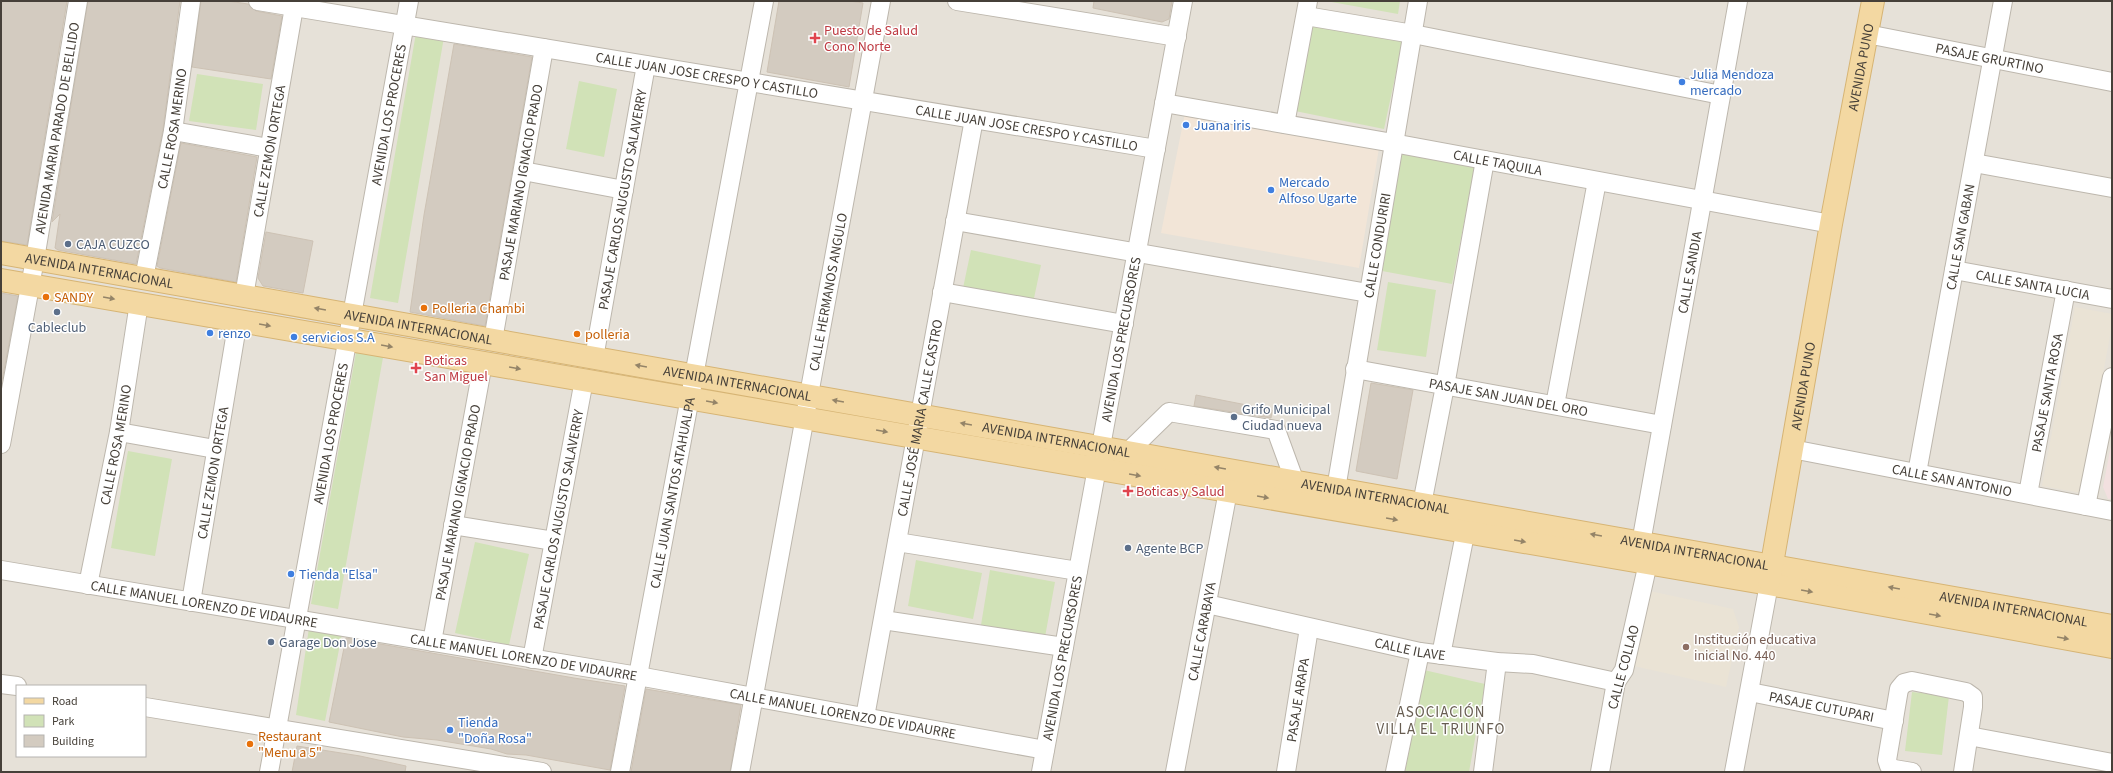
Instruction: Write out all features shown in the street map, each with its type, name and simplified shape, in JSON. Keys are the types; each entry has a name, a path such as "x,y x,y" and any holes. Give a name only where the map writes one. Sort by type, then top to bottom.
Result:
{"main road":[{"name":"AVENIDA PUNO","path":"1770,575 1831,224 1873,1"},
{"name":"AVENIDA INTERNACIONAL","path":"1,253 1422,504 1467,522 1648,563 1770,575 2112,626"},
{"name":"AVENIDA INTERNACIONAL","path":"1,280 1228,491 1641,543 1770,575 2112,647"}],"street":[{"name":"AVENIDA MARIA PARADO DE BELLIDO","path":"1,444 35,259 78,1"},
{"name":"CALLE ROSA MERINO","path":"144,278 173,131 191,1"},
{"name":"CALLE JUAN JOSE CRESPO Y CASTILLO","path":"258,1 1156,148"},
{"name":"AVENIDA LOS PROCERES","path":"269,772 349,340 351,315 409,1"},
{"name":"CALLE JUAN SANTOS ATAHUALPA","path":"620,772 764,1"},
{"name":"CALLE HERMANOS ANGULO","path":"740,772 881,1"},
{"path":"957,1 1001,5 1177,37"},
{"name":"AVENIDA LOS PRECURSORES","path":"1041,772 1183,1"},
{"name":"CALLE CONDURIRI","path":"1336,489 1418,1"},
{"name":"CALLE SANDIA","path":"1641,543 1738,1"},
{"name":"CALLE SAN GABAN","path":"1918,473 2003,1"},
{"name":"CALLE ZEMON ORTEGA","path":"244,296 294,7"},
{"path":"1285,124 1307,8 1413,34 1721,95"},
{"name":"PASAJE GRURTINO","path":"1867,34 2112,82"},
{"name":"PASAJE MARIANO IGNACIO PRADO","path":"493,340 544,48"},
{"name":"PASAJE CARLOS AUGUSTO SALAVERRY","path":"594,358 646,65"},
{"name":"CALLE TAQUILA","path":"1164,104 1393,143 1831,224"},
{"name":"CALLE JOSÉ MARIA CALLE CASTRO","path":"865,718 974,119"},
{"path":"173,131 269,148"},
{"path":"1422,504 1445,386 1485,160"},
{"path":"1974,163 2112,188"},
{"path":"523,171 624,190"},
{"path":"1555,405 1597,181"},
{"path":"955,221 1368,293"},
{"name":"CALLE SANTA LUCIA","path":"1954,270 2112,299"},
{"name":"PASAJE SANTA ROSA","path":"2028,494 2066,290"},
{"path":"942,292 1124,324"},
{"name":"CALLE ROSA MERINO","path":"88,585 119,432 139,303"},
{"name":"CALLE ZEMON ORTEGA","path":"191,602 215,449 238,320"},
{"name":"PASAJE MARIANO IGNACIO PRADO","path":"432,642 483,363"},
{"name":"PASAJE SAN JUAN DEL ORO","path":"1355,369 1662,425"},
{"path":"2086,506 2112,377"},
{"name":"PASAJE CARLOS AUGUSTO SALAVERRY","path":"532,659 584,380"},
{"path":"1128,452 1170,412 1276,430 1295,482"},
{"path":"119,432 215,449"},
{"name":"CALLE SAN ANTONIO","path":"1792,449 2112,511"},
{"name":"CALLE CARABAYA","path":"1175,772 1228,491"},
{"path":"1441,655 1467,522"},
{"path":"453,525 554,541"},
{"path":"897,542 1078,571"},
{"name":"CALLE COLLAO","path":"1600,772 1616,682 1624,670 1648,563"},
{"name":"CALLE MANUEL LORENZO DE VIDAURRE","path":"1,570 638,676 1045,750"},
{"name":"AVENIDA PUNO","path":"1734,772 1750,692 1770,575"},
{"name":"CALLE ILAVE","path":"1206,604 1420,652 1497,662 1533,664 1616,682"},
{"path":"883,620 1064,647"},
{"name":"PASAJE ARAPA","path":"1286,772 1309,628"},
{"path":"1396,772 1420,652"},
{"path":"1483,772 1497,662"},
{"path":"1912,772 1894,769 1889,766 1887,760 1899,689 1904,683 1912,681 1966,692 1973,697 1963,772"},
{"path":"1,684 16,686"},
{"name":"PASAJE CUTUPARI","path":"1750,692 1894,721"},
{"path":"146,707 542,772"},
{"path":"1969,736 2112,762 2110,772"}],"shaded area":[{"path":"1,1 2112,1 2112,772 1,772"},
{"name":"Mercado Alfoso Ugarte","path":"1185,113 1379,148 1359,268 1161,233"},
{"path":"2075,307 2112,314 2112,325 2081,493 2042,486"},
{"path":"2112,440 2112,499 2108,499 2103,487"},
{"name":"Institución educativa inicial No. 440","path":"1650,591 1733,609 1739,627 1726,687 1634,666"}],"green space":[{"path":"1326,1 1400,1 1398,14"},
{"path":"1312,22 1403,40 1384,129 1295,111"},
{"path":"416,33 444,37 398,303 370,298"},
{"path":"197,74 263,84 256,130 189,121"},
{"path":"579,81 617,89 604,157 566,149"},
{"path":"1402,152 1475,166 1452,284 1382,271"},
{"path":"971,250 1041,265 1033,303 963,288"},
{"path":"1388,282 1436,290 1426,357 1377,350"},
{"path":"357,347 384,352 338,609 311,604"},
{"path":"128,451 172,459 155,556 111,548"},
{"path":"475,542 529,554 509,645 455,633"},
{"path":"916,560 982,573 973,619 908,606"},
{"path":"990,570 1055,582 1045,637 981,625"},
{"path":"309,628 342,634 325,721 296,715"},
{"path":"1424,670 1485,684 1469,772 1405,772"},
{"path":"1912,692 1949,696 1942,755 1905,751"}],"building":[{"path":"1,1 67,1 27,245 1,241"},
{"path":"88,1 180,1 163,129 136,264 58,250 55,248 60,214 52,222"},
{"path":"201,1 228,1 248,4 256,11 282,16 271,79 192,67"},
{"name":"Puesto de Salud Cono Norte","path":"779,1 850,1 863,3 849,87 767,72"},
{"path":"1094,1 1172,1 1169,19 1162,22 1093,8"},
{"path":"454,44 532,57 485,326 410,312 424,215"},
{"path":"181,143 257,157 236,282 160,268 157,266"},
{"path":"266,232 313,241 303,293 263,286 258,278"},
{"path":"1,293 18,296 1,386"},
{"path":"1371,383 1413,390 1397,479 1356,471"},
{"path":"1196,395 1272,410 1271,418 1194,406"},
{"path":"346,638 625,686 610,770 526,755 507,754 491,749 437,740 403,737 329,722"},
{"path":"646,689 741,705 730,772 631,772"},
{"path":"297,746 360,756 406,766 405,772 292,772"}],"place":[{"name":"Puesto de Salud Cono Norte","path":"815,38"},
{"name":"Julia Mendoza mercado","path":"1682,82"},
{"name":"Juana iris","path":"1186,125"},
{"name":"Mercado Alfoso Ugarte","path":"1271,190"},
{"name":"CAJA CUZCO","path":"68,244"},
{"name":"SANDY","path":"46,297"},
{"name":"Polleria Chambi","path":"424,308"},
{"name":"Cableclub","path":"57,312"},
{"name":"renzo","path":"210,333"},
{"name":"polleria","path":"577,334"},
{"name":"servicios S.A","path":"294,337"},
{"name":"Boticas San Miguel","path":"416,368"},
{"name":"Grifo Municipal Ciudad nueva","path":"1234,417"},
{"name":"Boticas y Salud","path":"1128,491"},
{"name":"Agente BCP","path":"1128,548"},
{"name":"Tienda \"Elsa\"","path":"291,574"},
{"name":"Garage Don Jose","path":"271,642"},
{"name":"Institución educativa inicial No. 440","path":"1686,647"},
{"name":"Tienda \"Doña Rosa\"","path":"450,730"},
{"name":"Restaurant \"Menu a 5\"","path":"250,744"}],"district":[{"name":"ASOCIACIÓN VILLA EL TRIUNFO","path":"1441,720"}]}
